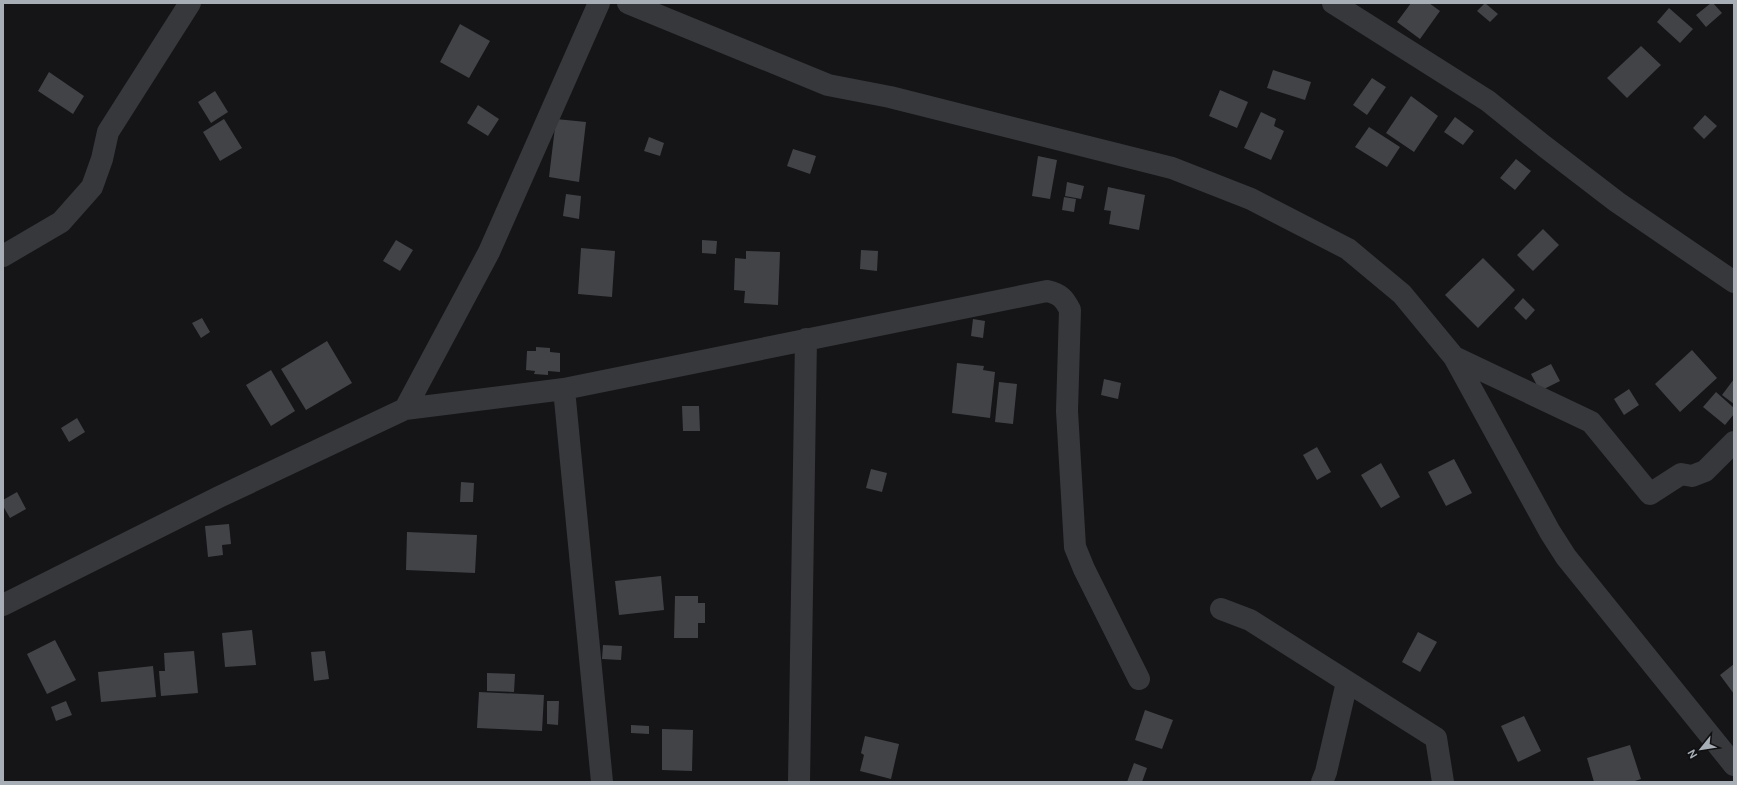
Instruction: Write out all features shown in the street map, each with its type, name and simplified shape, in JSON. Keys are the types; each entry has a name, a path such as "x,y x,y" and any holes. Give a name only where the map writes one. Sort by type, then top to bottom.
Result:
{"street":[{"path":"3,256 61,222 92,187 102,159 108,132 190,3"},
{"path":"405,409 489,252 599,3"},
{"path":"628,3 828,84 890,97 1172,168 1251,199 1348,249 1402,294 1454,356 1550,532 1566,557 1734,765"},
{"path":"1333,3 1488,100 1544,146 1617,202 1734,282"},
{"path":"4,604 219,497 405,409 564,389 1047,291 1057,293 1065,301 1070,310 1067,411 1075,547 1084,569 1140,678"},
{"path":"799,782 806,339"},
{"path":"1454,356 1591,422 1650,494 1681,474 1692,476 1705,471 1734,442"},
{"path":"564,389 602,782"},
{"path":"1221,609 1250,620 1436,738 1443,782"},
{"path":"1322,782 1326,772 1347,682"}],"building":[{"path":"1411,3 1429,3 1440,11 1420,39 1397,22"},
{"path":"1485,3 1498,14 1490,22 1477,11"},
{"path":"1713,3 1722,13 1706,27 1696,15"},
{"path":"1669,8 1693,29 1680,43 1657,22"},
{"path":"460,24 490,41 469,78 440,62"},
{"path":"1641,46 1661,65 1627,98 1607,78"},
{"path":"1273,70 1311,82 1305,100 1267,88"},
{"path":"49,72 84,96 73,114 38,91"},
{"path":"1372,78 1386,87 1367,115 1353,105"},
{"path":"1220,90 1248,102 1237,128 1209,116"},
{"path":"215,91 228,112 211,123 198,102"},
{"path":"1411,96 1438,116 1414,152 1386,133"},
{"path":"478,105 499,119 488,136 467,123"},
{"path":"1261,112 1276,119 1274,126 1284,131 1271,160 1244,148"},
{"path":"1705,115 1717,126 1704,139 1693,128"},
{"path":"1455,117 1474,131 1463,145 1444,132"},
{"path":"224,119 242,148 220,161 203,132"},
{"path":"556,119 586,122 579,182 549,177"},
{"path":"1369,127 1400,147 1387,167 1355,147"},
{"path":"649,137 664,143 660,156 644,151"},
{"path":"793,149 816,156 810,174 787,166"},
{"path":"1038,156 1057,160 1050,199 1032,196"},
{"path":"1516,159 1531,171 1515,190 1500,178"},
{"path":"1067,182 1084,186 1081,199 1065,196"},
{"path":"1108,187 1145,195 1139,230 1109,224 1111,211 1104,210"},
{"path":"566,194 581,196 579,219 563,216"},
{"path":"1064,197 1076,199 1074,212 1062,210"},
{"path":"1543,229 1559,245 1533,271 1517,255"},
{"path":"396,240 413,250 400,271 383,261"},
{"path":"702,240 717,241 716,254 702,253"},
{"path":"581,248 615,251 612,297 578,294"},
{"path":"861,250 878,251 877,271 860,269"},
{"path":"746,251 780,252 778,305 744,303 745,291 734,290 735,258 746,259"},
{"path":"1483,258 1515,290 1478,328 1445,295"},
{"path":"1523,298 1535,310 1526,320 1514,308"},
{"path":"202,318 210,332 201,338 192,323"},
{"path":"973,319 985,321 983,338 971,336"},
{"path":"327,341 352,383 306,410 281,369"},
{"path":"536,347 550,348 550,352 560,353 560,372 548,371 548,375 534,374 535,371 526,370 527,351 536,351"},
{"path":"1692,350 1717,378 1680,412 1655,384"},
{"path":"957,363 984,366 983,370 995,372 990,418 952,413"},
{"path":"1551,364 1560,381 1540,391 1531,374"},
{"path":"271,370 295,411 271,426 246,385"},
{"path":"1104,379 1121,383 1118,399 1101,395"},
{"path":"1734,379 1734,404 1722,395"},
{"path":"999,382 1017,384 1013,424 995,422"},
{"path":"1629,389 1639,405 1624,415 1614,399"},
{"path":"1716,392 1734,408 1734,414 1725,425 1703,407"},
{"path":"682,406 699,406 700,431 683,431"},
{"path":"77,418 85,432 69,442 61,428"},
{"path":"1317,447 1331,472 1317,480 1303,455"},
{"path":"1454,459 1472,493 1446,506 1428,472"},
{"path":"1381,463 1400,497 1381,508 1361,475"},
{"path":"871,469 887,473 882,492 866,488"},
{"path":"461,482 474,483 473,502 460,502"},
{"path":"17,492 26,509 10,518 3,506 3,500"},
{"path":"229,524 231,544 222,545 223,555 208,557 205,526"},
{"path":"407,532 477,535 475,573 406,570"},
{"path":"661,576 664,610 619,615 615,581"},
{"path":"675,596 698,596 698,603 705,603 705,623 698,623 698,638 674,638"},
{"path":"252,630 256,665 225,667 222,633"},
{"path":"1418,632 1437,642 1420,672 1402,662"},
{"path":"55,640 76,680 47,694 27,654"},
{"path":"603,645 622,646 621,660 602,659"},
{"path":"194,651 198,693 161,696 159,671 165,671 164,653"},
{"path":"325,651 329,679 314,681 311,652"},
{"path":"1734,664 1734,694 1720,675"},
{"path":"153,666 156,697 101,702 98,672"},
{"path":"487,673 515,674 514,692 487,691"},
{"path":"479,692 544,695 542,731 477,728"},
{"path":"66,701 72,715 56,721 51,707"},
{"path":"547,701 559,701 558,725 547,724"},
{"path":"1145,710 1173,720 1162,749 1135,740"},
{"path":"1524,716 1541,751 1518,762 1501,726"},
{"path":"631,725 649,726 649,734 631,733"},
{"path":"662,729 693,730 692,771 662,770"},
{"path":"865,736 899,744 891,779 860,771 864,755 861,753"},
{"path":"1630,745 1641,779 1632,782 1594,782 1587,758"},
{"path":"1134,763 1147,768 1142,782 1127,782"}]}
